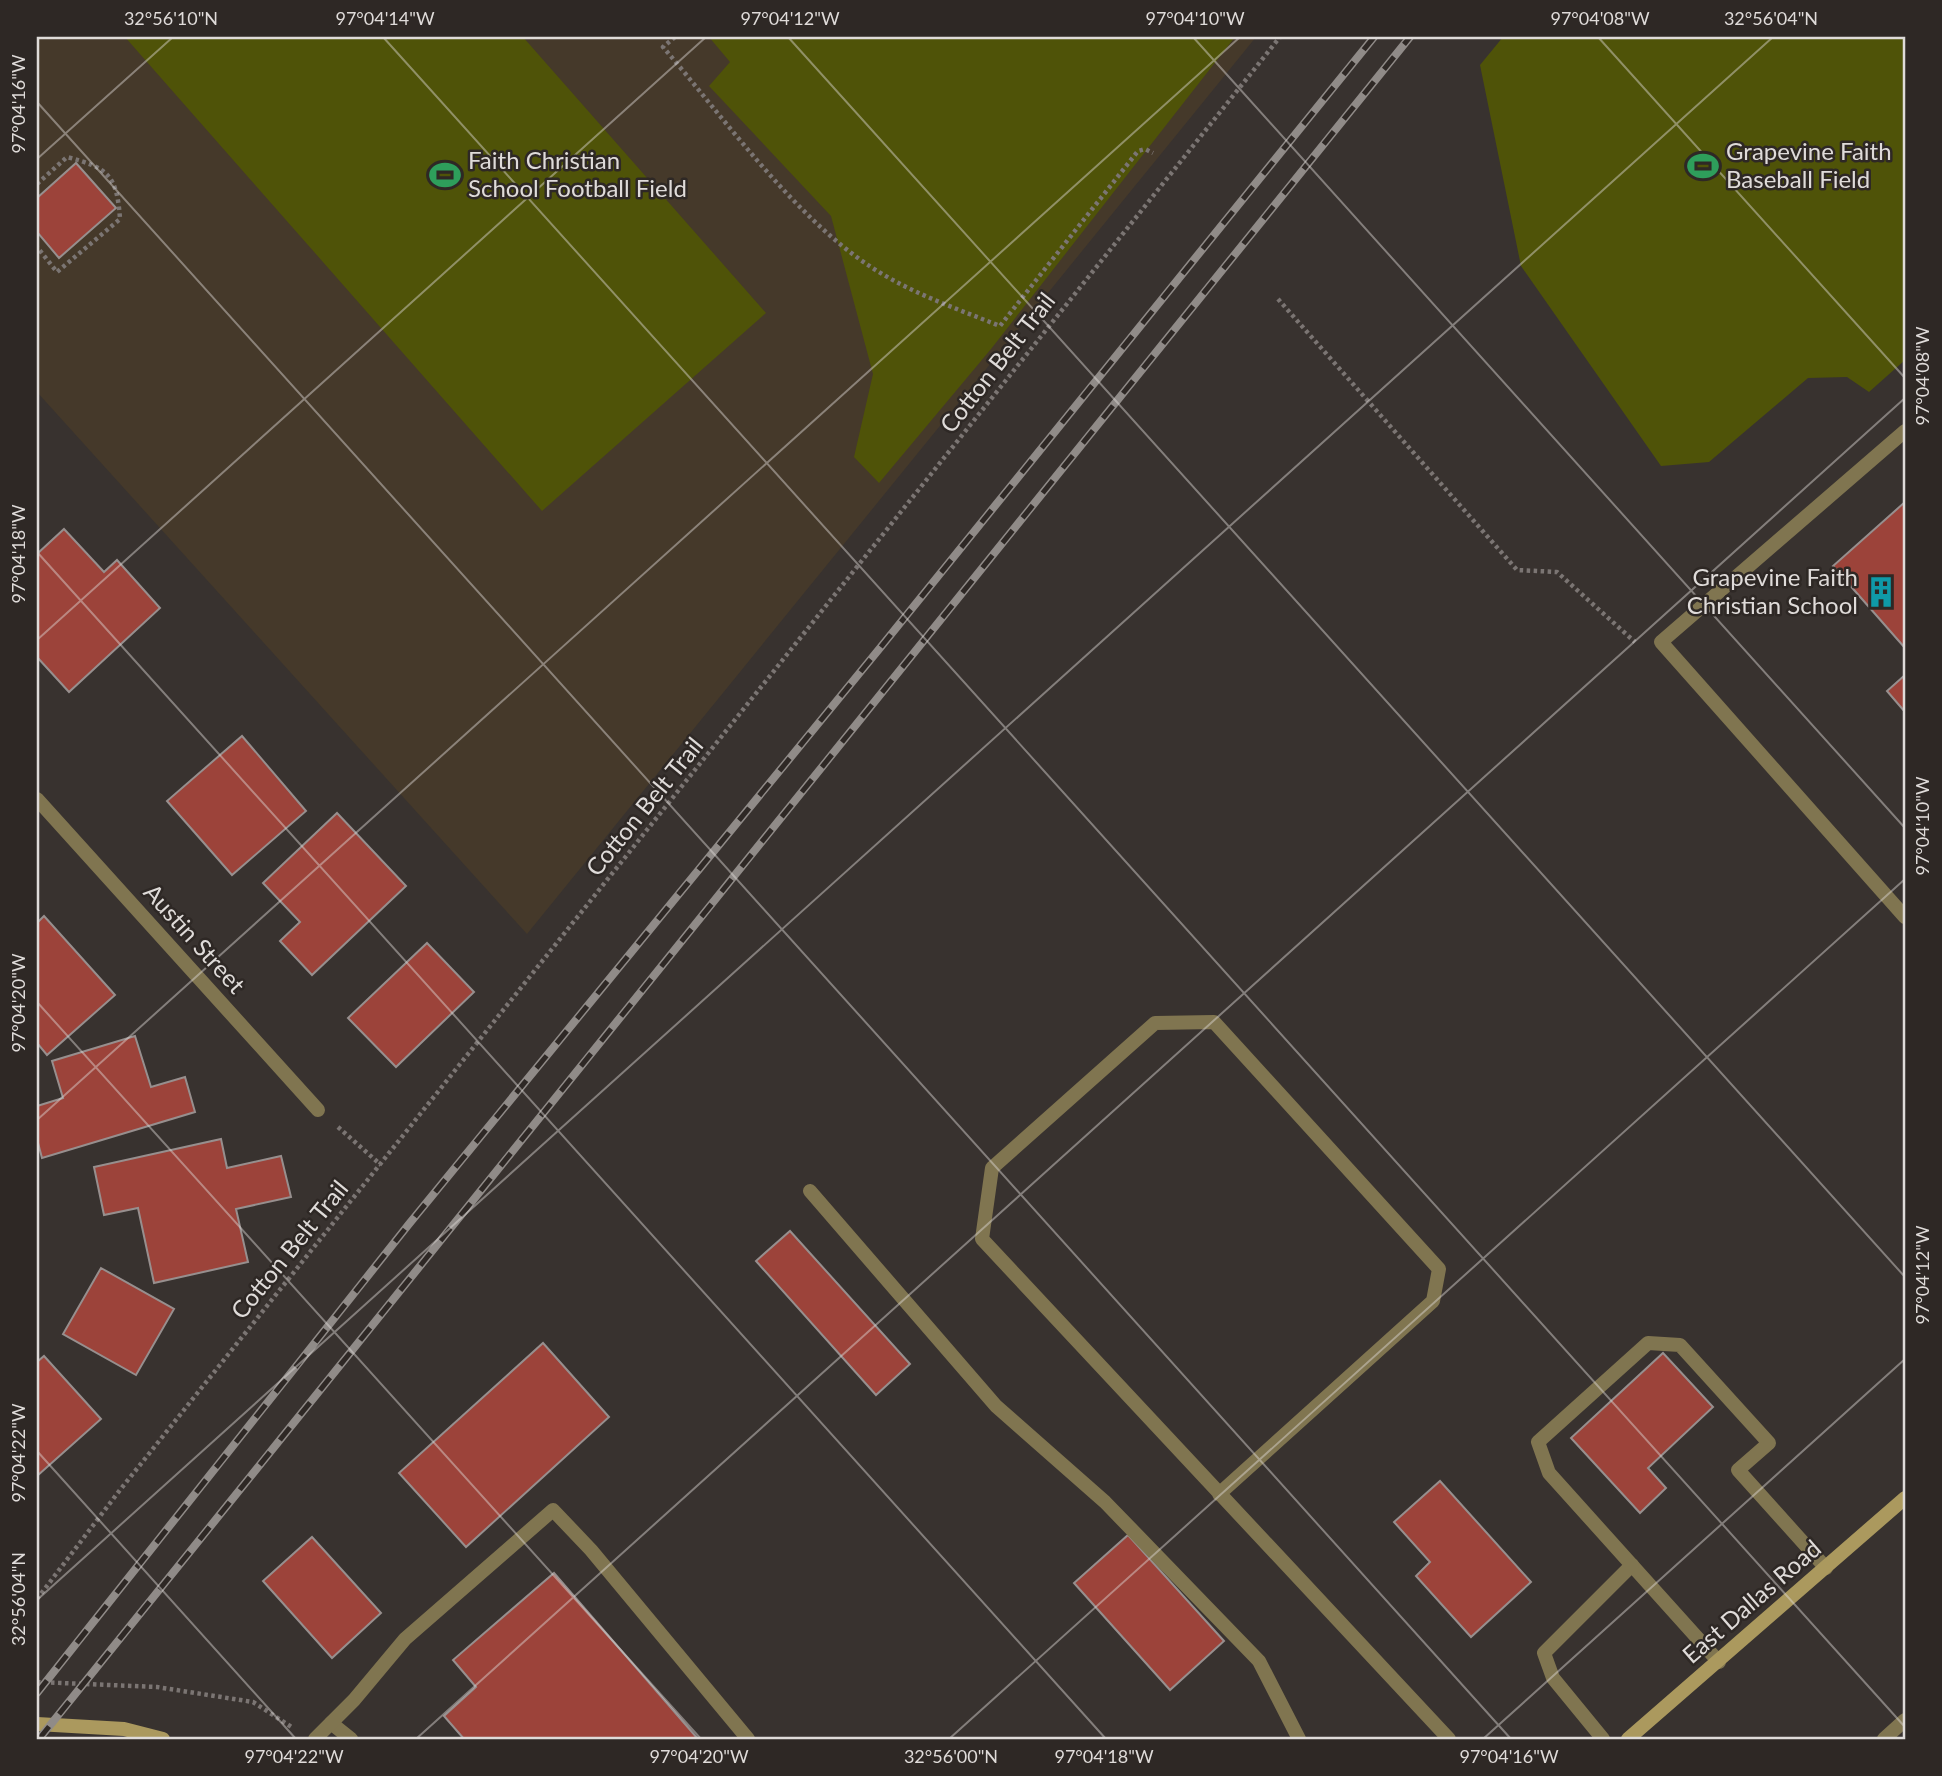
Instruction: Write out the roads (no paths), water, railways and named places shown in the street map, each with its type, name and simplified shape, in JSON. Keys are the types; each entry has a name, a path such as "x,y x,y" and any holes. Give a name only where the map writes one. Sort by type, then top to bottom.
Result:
{"main road":[{"name":"East Dallas Road","path":"1635,1737 1905,1498"},
{"path":"37,1724 124,1729 163,1739"}],"street":[{"path":"1905,431 1661,642 1905,917"},
{"name":"Austin Street","path":"37,799 318,1110"},
{"path":"1219,1494 1433,1301 1439,1269 1214,1022 1155,1023 992,1168 982,1239 1219,1494 1449,1739"},
{"path":"810,1191 996,1406 1105,1502 1259,1661 1299,1739"},
{"path":"1719,1662 1549,1473 1538,1443 1647,1343 1679,1345 1769,1443 1738,1470 1826,1568"},
{"path":"314,1739 354,1700 405,1639 553,1510 591,1550 748,1739"},
{"path":"1603,1739 1553,1678 1544,1653 1632,1565"},
{"path":"1884,1739 1905,1720"},
{"path":"331,1723 351,1739"}],"railway":[{"path":"37,1693 409,1224 880,648 1374,37"},
{"path":"39,1739 1410,37"}],"place":[{"name":"Grapevine Faith Baseball Field","path":"1703,166"},
{"name":"Faith Christian School Football Field","path":"445,175"},
{"name":"Grapevine Faith Christian School","path":"1881,592"}]}
